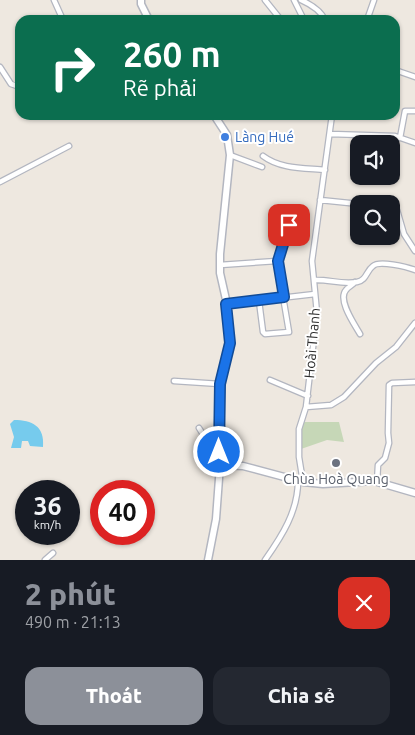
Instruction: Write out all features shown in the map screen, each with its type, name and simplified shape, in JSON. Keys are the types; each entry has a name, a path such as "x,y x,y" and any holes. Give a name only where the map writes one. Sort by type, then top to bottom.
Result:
{"street":[{"path":"54,0 61,15"},
{"path":"141,0 146,15"},
{"path":"265,0 277,15"},
{"path":"294,0 302,15"},
{"path":"300,0 310,2 322,15"},
{"path":"369,15 374,0"},
{"path":"0,67 11,84 15,85"},
{"path":"400,72 415,77"},
{"path":"415,111 405,111 400,138 415,143"},
{"path":"208,560 216,520 220,465 220,384 230,343 220,265 222,224 230,155 227,136 217,120"},
{"name":"Hoài Thanh","path":"265,560 288,523 300,481 299,429 308,396 310,361 318,313 312,262 331,120"},
{"path":"330,134 350,135"},
{"path":"0,182 69,146"},
{"path":"230,155 262,167"},
{"path":"263,156 273,163 325,170"},
{"path":"320,200 350,203"},
{"path":"400,220 404,234 415,251"},
{"path":"259,301 263,332 265,334 289,332 278,261 289,225"},
{"path":"220,265 278,261"},
{"path":"314,280 341,282 363,280 372,266 376,264 400,266 415,270"},
{"path":"355,282 346,290 344,297 349,315 360,334"},
{"path":"226,304 315,294"},
{"path":"306,407 331,405 344,397 376,363 396,347 415,323"},
{"path":"270,380 308,396"},
{"path":"174,382 220,384"},
{"path":"377,482 378,465 385,458 389,443 389,385 392,383 415,382"},
{"path":"199,428 204,436 219,440"},
{"path":"220,465 243,466 300,481 323,484 360,481 377,482 415,493"},
{"path":"45,560 53,553"}],"green space":[{"path":"303,422 339,422 344,442 327,440 301,449 300,432"}],"water":[{"path":"14,420 26,421 36,426 42,434 43,447 30,446 28,441 22,441 21,448 11,448 14,437 10,424"}],"place":[{"name":"Làng Hué","path":"225,137"},
{"name":"Chùa Hoà Quang","path":"336,463"}],"route":[{"path":"219,452 220,384 230,343 226,304 284,297 278,261 289,225"}]}
